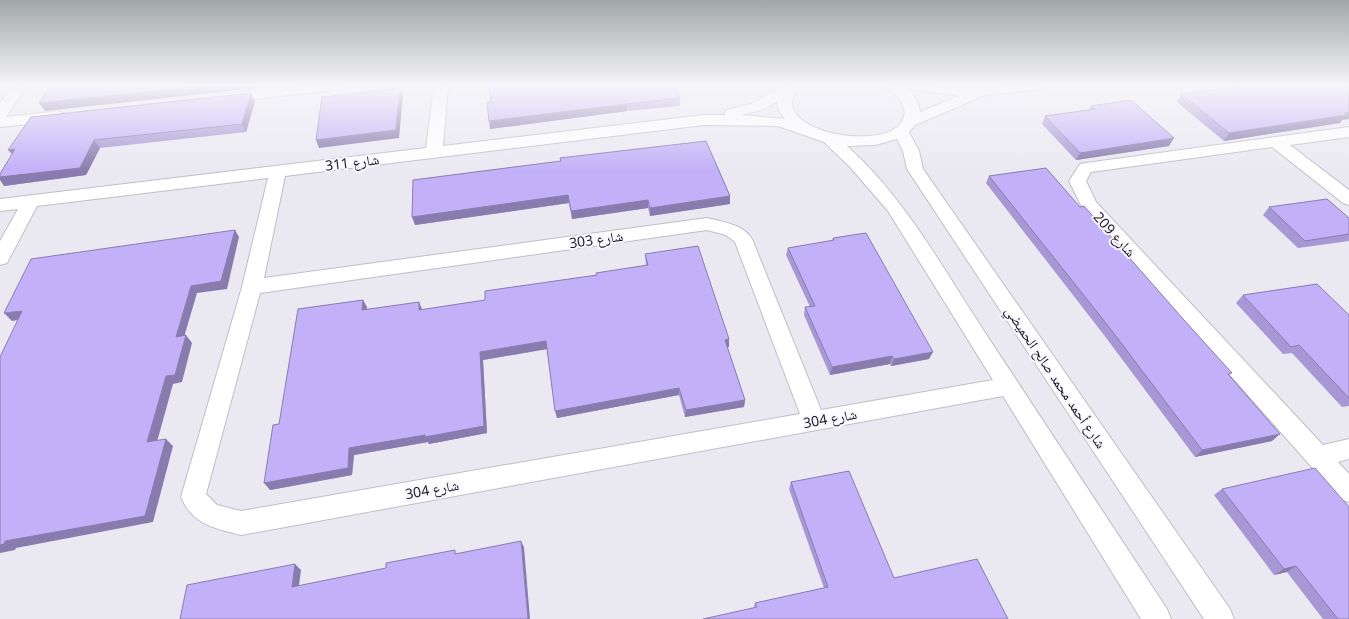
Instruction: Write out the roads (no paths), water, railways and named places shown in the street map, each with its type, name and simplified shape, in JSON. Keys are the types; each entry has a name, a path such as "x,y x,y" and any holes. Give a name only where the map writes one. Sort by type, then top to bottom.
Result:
{"street":[{"path":"0,122 69,114"},
{"path":"434,152 438,114"},
{"name":"شارع 311","path":"704,120 728,114"},
{"path":"790,114 794,121 809,131"},
{"name":"شارع أحمد محمد صالح الحميضي","path":"911,114 906,126 914,169 1220,619"},
{"path":"830,139 847,142 877,141 929,114"},
{"name":"شارع 311","path":"0,205 704,120 780,122 830,139"},
{"name":"شارع 209","path":"1349,132 1086,168 1077,181 1089,205 1349,491"},
{"path":"830,139 856,163 894,207 1157,619"},
{"path":"1277,143 1349,199"},
{"name":"شارع 304","path":"278,171 252,287 192,496 210,515 241,523 1010,386"},
{"path":"0,258 31,202"},
{"name":"شارع 303","path":"252,287 707,224 732,231 743,239 814,421"},
{"path":"1318,457 1349,449"}]}
